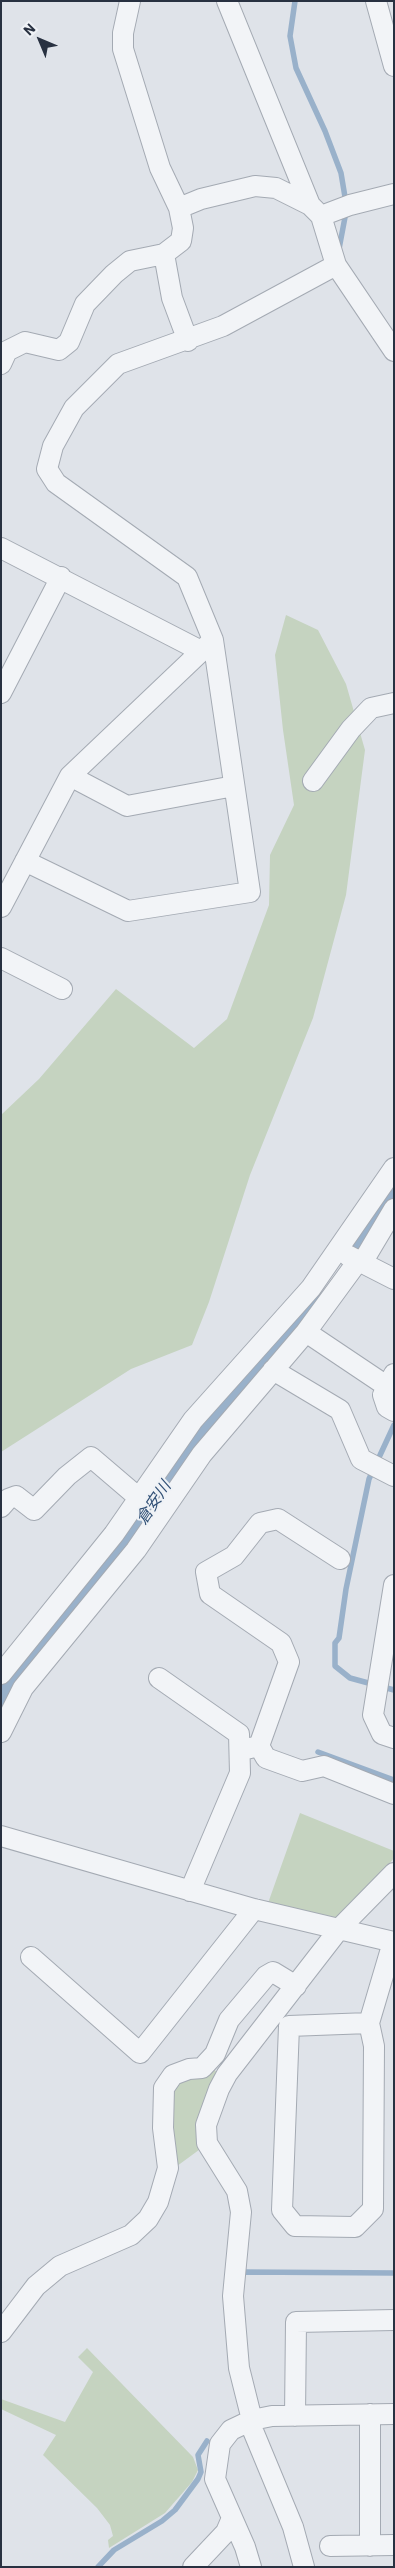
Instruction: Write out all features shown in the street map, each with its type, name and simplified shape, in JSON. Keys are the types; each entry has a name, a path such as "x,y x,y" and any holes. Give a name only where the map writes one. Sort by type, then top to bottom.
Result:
{"street":[{"path":"1,364 7,351 26,342 59,350 69,342 85,304 114,274 130,261 164,254 181,241 183,228 179,208 160,168 123,49 123,33 130,1"},
{"path":"226,1 315,210 336,265 394,351"},
{"path":"376,1 394,66"},
{"path":"179,208 201,199 255,186 276,188 315,210 346,206 394,194"},
{"path":"164,254 172,298 188,341"},
{"path":"25,861 128,911 250,892 234,786 207,645 187,577 56,483 47,468 53,446 74,408 118,364 188,341 223,326 336,265"},
{"path":"1,548 207,645"},
{"path":"1,693 60,577"},
{"path":"2,902 70,776 207,645"},
{"path":"313,781 351,729 371,708 394,703"},
{"path":"70,776 127,806 234,786"},
{"path":"1,958 62,989"},
{"path":"1,1674 114,1534 193,1420 306,1295 394,1168"},
{"path":"1,1732 23,1688 136,1550 220,1430 306,1332 323,1307 360,1262 394,1209"},
{"path":"337,1250 394,1280"},
{"path":"306,1295 323,1307"},
{"path":"306,1332 391,1380 383,1395 387,1407 394,1411"},
{"path":"273,1370 340,1410 361,1459 382,1470"},
{"path":"1,1507 8,1499 16,1496 34,1510 67,1476 91,1456 139,1498"},
{"path":"340,1559 278,1519 260,1523 234,1556 206,1572 210,1594 281,1643 289,1662 259,1746 266,1758 302,1772 324,1766 394,1794"},
{"path":"394,1585 373,1716 382,1734 394,1738"},
{"path":"159,1678 239,1734 240,1773 190,1891"},
{"path":"240,1750 259,1746"},
{"path":"1,1836 254,1909 340,1928 392,1947 370,2023 374,2046 373,2208 355,2227 294,2226 282,2210 289,2026"},
{"path":"304,2567 293,2528 250,2421 239,2368 233,2296 240,2212 237,2191 207,2143 206,2126 218,2089 340,1928 394,1873"},
{"path":"31,1957 140,2053 254,1909"},
{"path":"1,2332 36,2286 60,2266 131,2235 148,2219 158,2202 168,2168 163,2128 164,2088 173,2076 189,2069 202,2068 215,2054 229,2020 266,1976 272,1972 296,1986"},
{"path":"262,2030 289,2026 370,2023"},
{"path":"295,2416 296,2322 394,2320"},
{"path":"370,2414 370,2546"},
{"path":"250,2567 245,2547 215,2479 220,2444 231,2430 250,2421 272,2416 394,2414"},
{"path":"193,2567 226,2532 232,2518"},
{"path":"330,2546 394,2545"}],"green space":[{"path":"286,615 318,630 346,684 365,750 346,895 313,1018 250,1175 209,1302 192,1345 131,1369 1,1452 1,1115 39,1079 116,989 194,1048 227,1019 269,905 270,855 294,805 275,655"},
{"path":"300,1813 394,1851 394,1858 382,1873 336,1918 316,1920 267,1906"},
{"path":"210,2065 221,2077 203,2147 173,2169 173,2081"},
{"path":"87,2348 193,2457 198,2470 192,2482 165,2513 109,2548 108,2540 113,2536 110,2525 97,2508 43,2455 56,2435 1,2409 1,2399 65,2422 93,2372 78,2357"}],"waterway":[{"path":"295,1 290,36 296,68 325,131 341,173 346,203"},
{"path":"339,249 346,212"},
{"name":"倉安川","path":"353,1250 394,1187"},
{"name":"倉安川","path":"1,1701 18,1675 127,1543 197,1439 311,1309"},
{"path":"394,1425 369,1479 346,1589 339,1638 335,1643 335,1666 350,1678 394,1690"},
{"path":"318,1752 394,1780"},
{"path":"240,2276 243,2272 394,2273"},
{"path":"98,2567 114,2550 162,2521 175,2510 198,2479 201,2472 198,2455 207,2441"}]}
